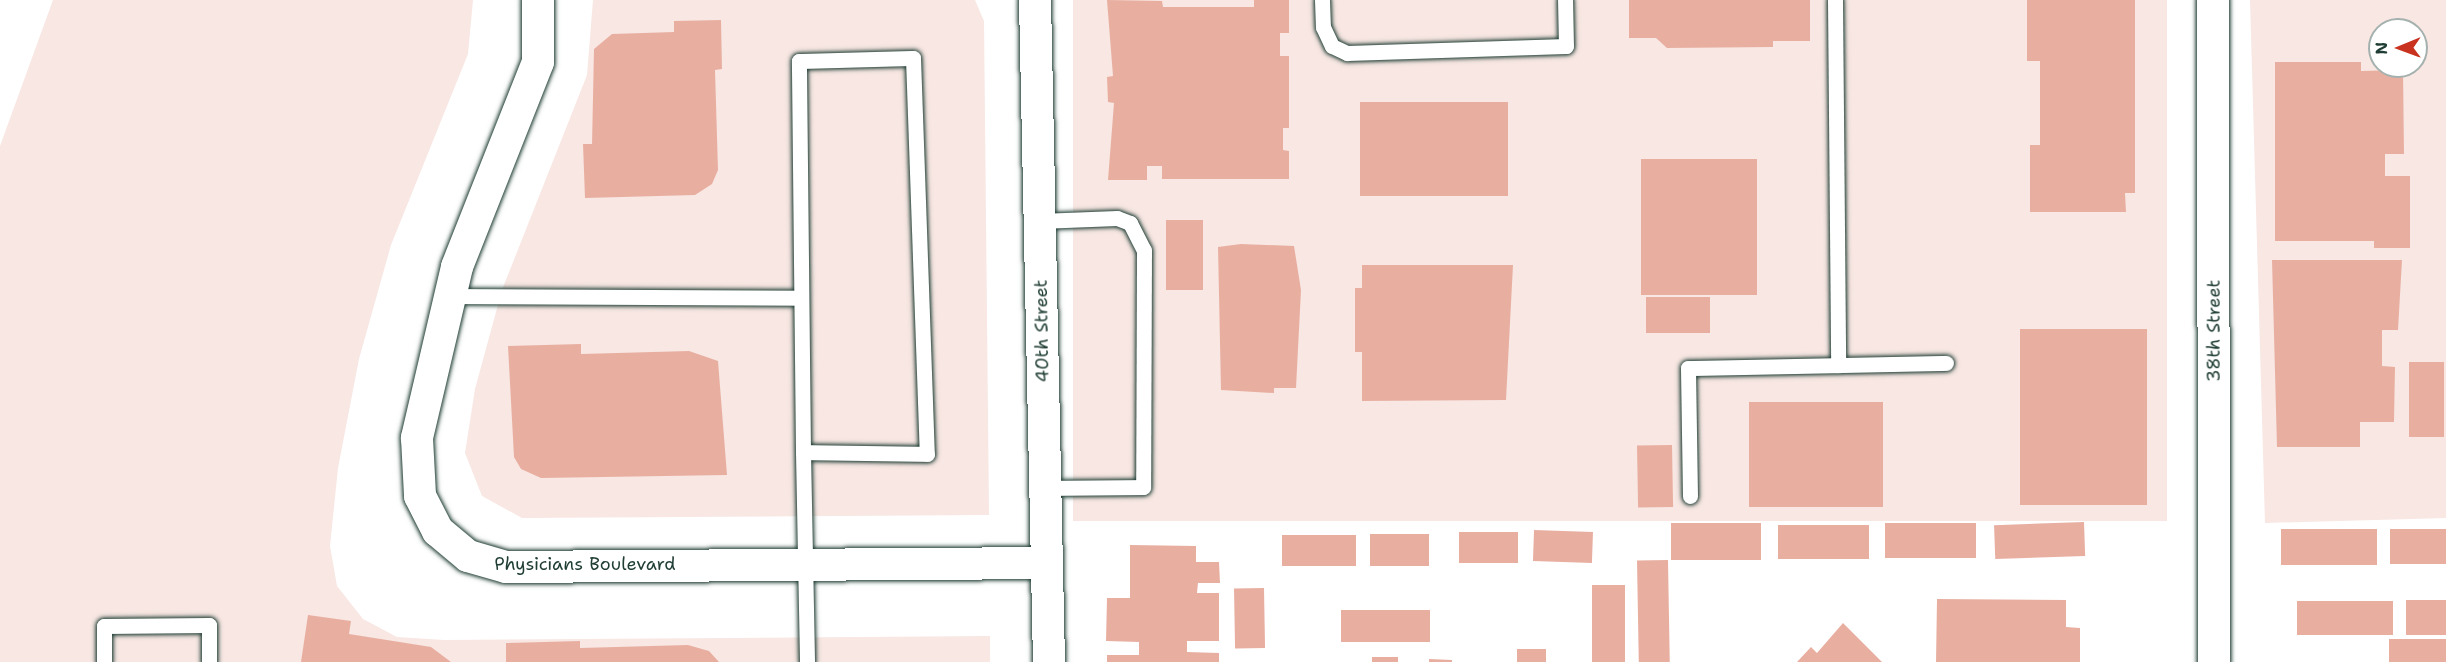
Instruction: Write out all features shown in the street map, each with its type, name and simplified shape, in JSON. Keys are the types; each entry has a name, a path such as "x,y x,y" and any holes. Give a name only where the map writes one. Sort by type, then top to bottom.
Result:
{"street":[{"name":"Physicians Boulevard","path":"538,0 538,62 530,88 483,194 450,296 417,438 417,476 427,514 451,545 486,564 506,567 1047,562"},
{"name":"40th Street","path":"1035,0 1049,662"},
{"name":"38th Street","path":"2213,0 2214,662"}],"lane":[{"path":"1322,0 1323,27 1332,46 1347,53 1566,46 1566,0"},
{"path":"1835,0 1838,365"},
{"path":"803,452 927,454 913,58 799,61 798,298 807,662"},
{"path":"1040,221 1117,218 1130,223 1144,250 1143,487 1045,488"},
{"path":"450,296 798,298"},
{"path":"1690,496 1688,368 1946,363"},
{"path":"104,662 104,626 209,626 209,662"}],"shaded area":[{"path":"53,0 473,0 468,54 391,245 359,359 338,468 330,546 337,586 363,619 397,637 444,640 990,636 990,662 0,662 0,146"},
{"path":"593,0 975,0 984,21 989,515 522,518 482,496 465,453 475,389 502,290 587,75"},
{"path":"1073,0 2167,0 2167,521 1073,521"},
{"path":"2250,0 2446,0 2446,518 2265,523"}],"building":[{"path":"1107,0 1162,1 1163,7 1254,7 1254,0 1289,0 1289,33 1280,33 1280,56 1289,56 1289,128 1283,128 1283,150 1289,151 1289,179 1162,179 1162,166 1147,166 1147,180 1108,180 1114,103 1108,102 1107,77 1113,76"},
{"path":"1629,0 1810,0 1810,41 1773,41 1773,47 1667,48 1656,38 1629,38"},
{"path":"2027,0 2135,0 2135,193 2125,193 2126,212 2030,212 2030,145 2040,145 2040,61 2027,61"},
{"path":"721,20 722,69 715,70 718,170 712,184 695,195 585,198 583,144 592,144 594,49 612,34 674,32 674,21"},
{"path":"2275,62 2361,62 2361,71 2368,71 2368,78 2403,78 2404,154 2385,154 2385,176 2410,176 2410,248 2374,248 2374,241 2275,241"},
{"path":"1360,102 1508,102 1508,196 1360,196"},
{"path":"1641,159 1757,159 1757,295 1641,295"},
{"path":"1166,220 1203,220 1203,290 1166,290"},
{"path":"1241,244 1294,246 1301,290 1296,388 1274,388 1274,393 1221,390 1218,247"},
{"path":"2272,260 2402,260 2398,330 2382,330 2382,366 2395,367 2394,422 2360,422 2360,447 2277,447"},
{"path":"1362,265 1513,265 1506,400 1362,401 1362,352 1355,352 1355,288 1362,288"},
{"path":"1646,297 1710,297 1710,333 1646,333"},
{"path":"2020,329 2147,329 2147,505 2020,505"},
{"path":"581,344 581,354 689,351 718,361 727,475 541,478 521,469 514,457 508,346"},
{"path":"2409,362 2444,362 2444,437 2409,437"},
{"path":"1749,402 1883,402 1883,507 1749,507"},
{"path":"1672,445 1673,507 1638,508 1637,446"},
{"path":"2084,522 2085,556 1995,559 1994,525"},
{"path":"1671,523 1761,523 1761,560 1671,560"},
{"path":"1885,523 1976,523 1976,558 1885,558"},
{"path":"1778,525 1869,525 1869,559 1778,559"},
{"path":"2281,529 2377,529 2377,565 2281,565"},
{"path":"2390,529 2446,529 2446,564 2390,564"},
{"path":"1534,530 1593,532 1592,563 1533,561"},
{"path":"1459,532 1518,532 1518,563 1459,563"},
{"path":"1370,534 1429,534 1429,566 1370,566"},
{"path":"1282,535 1356,535 1356,566 1282,566"},
{"path":"1130,545 1196,546 1196,562 1219,562 1220,583 1198,583 1197,593 1219,593 1219,641 1187,641 1187,652 1219,653 1219,662 1107,662 1107,655 1139,655 1139,642 1106,641 1107,598 1130,598"},
{"path":"1668,560 1670,662 1639,662 1637,561"},
{"path":"1592,585 1625,585 1625,662 1592,662"},
{"path":"1264,588 1265,648 1235,649 1234,589"},
{"path":"1937,599 2066,600 2066,627 2080,628 2080,662 1936,662"},
{"path":"2406,600 2446,600 2446,635 2406,635"},
{"path":"2297,601 2393,601 2393,635 2297,635"},
{"path":"1341,610 1430,610 1430,642 1341,642"},
{"path":"308,615 351,621 349,634 431,647 451,662 301,662"},
{"path":"1843,623 1882,662 1797,662 1811,647 1817,653"},
{"path":"2389,639 2446,639 2446,662 2389,662"},
{"path":"580,641 580,648 688,645 709,651 719,662 506,662 506,643"},
{"path":"1517,649 1546,649 1546,662 1517,662"},
{"path":"1372,657 1398,657 1398,662 1372,662"},
{"path":"1429,659 1452,660 1452,662 1429,662"}]}
